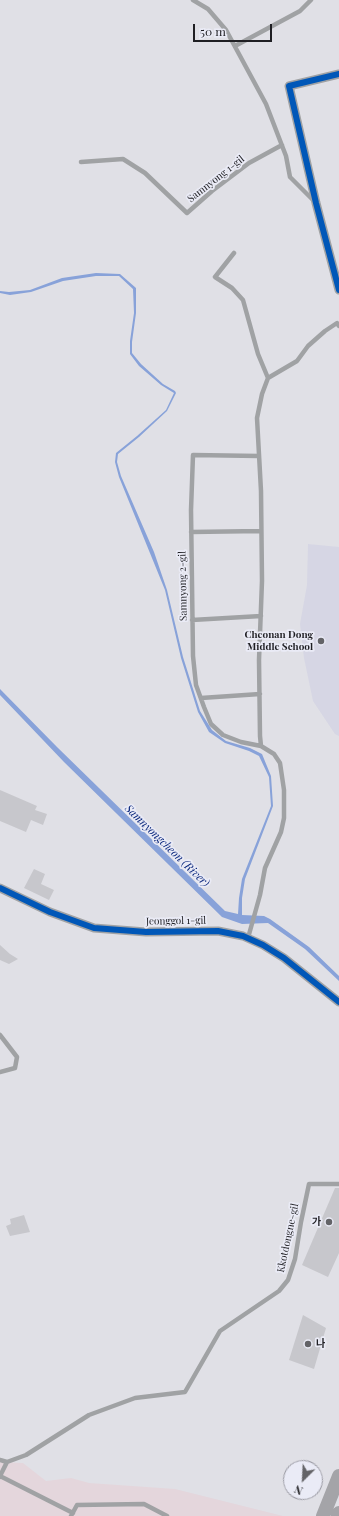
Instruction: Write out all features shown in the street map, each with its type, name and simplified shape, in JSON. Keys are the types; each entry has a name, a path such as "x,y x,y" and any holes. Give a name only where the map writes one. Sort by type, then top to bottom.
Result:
{"main road":[{"path":"323,1516 339,1476"}],"street":[{"path":"339,74 289,86 316,202 339,290"},
{"name":"Jeonggol 1-gil","path":"0,888 50,912 94,928 146,932 218,930 248,938 284,958 339,1002"}],"lane":[{"path":"193,0 208,9 226,30 266,104 286,156 290,177 316,202"},
{"path":"235,46 300,11 311,0"},
{"name":"Samnyong 1-gil","path":"81,162 123,159 145,173 187,213 212,190 249,164 282,145"},
{"path":"234,253 215,278 232,288 243,300 258,354 268,378"},
{"path":"261,746 260,694 262,532 257,418 262,394 268,378 297,361 308,346 325,331 337,323 339,326"},
{"name":"Samnyong 2-gil","path":"248,938 265,868 281,832 284,818 284,790 280,763 274,754 261,746 241,742 223,735 211,724 196,685 192,620 191,532 193,455 259,456"},
{"path":"191,532 262,532"},
{"path":"192,620 261,616"},
{"path":"201,698 260,694"},
{"path":"0,1035 17,1057 15,1068 0,1072"},
{"name":"Kkotdongne-gil","path":"7,1462 26,1455 89,1415 135,1398 185,1392 220,1331 279,1291 288,1280 295,1259 309,1184 339,1184"},
{"path":"0,1460 7,1462 0,1476 72,1514 77,1505 144,1504 167,1516"}],"shaded area":[{"name":"Cheonan Dong Middle School","path":"308,544 339,547 339,736 335,734 313,701 304,658 300,624 307,585"},
{"path":"0,1462 23,1463 46,1481 71,1478 89,1483 175,1489 283,1516 0,1516"}],"water":[{"path":"96,273 120,274 136,288 136,313 132,353 141,364 163,384 176,393 167,411 118,454 117,462 121,476 154,552 167,590 183,657 200,711 212,730 226,741 250,748 262,754 271,776 273,806 245,879 242,898 242,915 264,916 270,919 309,947 339,976 339,981 305,949 268,923 242,924 222,917 64,762 0,695 0,689 57,747 225,911 238,914 242,879 271,806 269,777 259,756 225,743 209,732 198,712 181,658 165,590 119,477 115,462 116,453 166,410 174,393 161,385 139,366 130,354 130,341 134,313 133,289 119,276 96,276 63,281 31,292 10,295 0,293 0,291 9,292 30,290 62,278"}],"building":[{"path":"0,790 37,806 35,810 47,814 43,825 31,820 26,832 0,821"},
{"path":"34,869 45,874 41,884 54,890 49,900 24,888"},
{"path":"0,945 18,959 9,964 0,960"},
{"name":"가","path":"335,1188 339,1188 339,1253 328,1277 302,1265"},
{"path":"24,1215 30,1232 10,1236 6,1226 11,1224 10,1219"},
{"name":"나","path":"303,1315 326,1328 314,1369 289,1360"}],"cycle path":[{"path":"339,74 289,86 316,203 339,290"},
{"path":"0,888 50,912 94,928 146,932 218,931 243,936 263,945 284,958 339,1002"}],"place":[{"name":"Cheonan Dong Middle School","path":"321,641"},
{"name":"가","path":"329,1222"},
{"name":"나","path":"308,1344"}],"water label":[{"name":"Samnyongcheon (River)","path":"167,846"}]}
